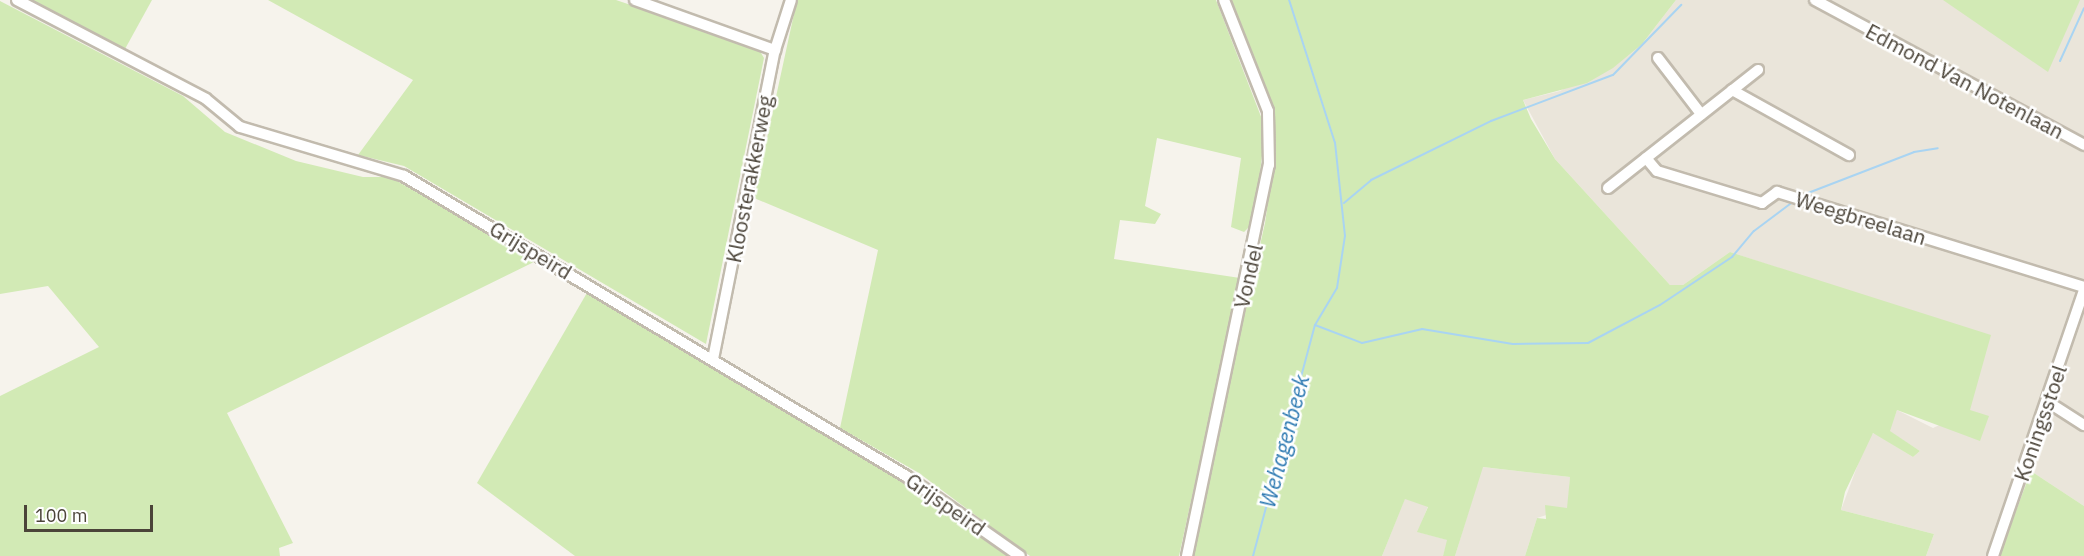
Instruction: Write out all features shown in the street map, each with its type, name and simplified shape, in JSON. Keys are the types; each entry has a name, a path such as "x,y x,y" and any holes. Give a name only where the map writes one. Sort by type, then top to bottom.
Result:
{"street":[{"name":"Grijspeird","path":"17,0 206,99 240,127 404,176 906,476 1020,556"},
{"path":"635,0 775,50"},
{"name":"Kloosterakkerweg","path":"713,359 775,50 791,0"},
{"name":"Vondel","path":"1187,556 1269,165 1268,111 1224,0"},
{"name":"Edmond Van Notenlaan","path":"1815,0 2084,145"},
{"path":"1658,58 1701,114"},
{"path":"1608,188 1758,70"},
{"path":"1732,90 1849,155"},
{"name":"Weegbreelaan","path":"1646,158 1657,171 1762,203 1777,192 2084,288"},
{"name":"Koningsstoel","path":"1994,556 2048,402 2084,288"},
{"path":"2048,402 2084,424"}],"shaded area":[{"path":"1676,0 2084,0 2084,506 2031,471 1999,556 1926,556 1934,534 1841,510 1868,437 1874,433 1913,457 1920,451 1889,431 1897,410 1933,428 1970,411 1800,275 1730,252 1683,285 1670,285 1555,159 1523,100 1560,91 1642,44"},
{"path":"1482,467 1570,477 1568,508 1537,518 1525,556 1455,556"},
{"path":"1405,498 1428,506 1418,532 1448,540 1443,556 1382,556"}],"green space":[{"path":"30,0 152,0 125,49"},
{"path":"268,0 616,0 758,48 764,58 706,344 404,166 358,155 413,80"},
{"path":"797,0 1216,0 1265,127 1255,221 1244,232 1231,227 1241,158 1157,138 1145,206 1161,214 1155,224 1120,220 1114,259 1240,278 1179,556 1030,556 919,473 840,428 878,250 754,198"},
{"path":"1228,0 1676,0 1642,44 1613,68 1587,83 1523,100 1531,119 1555,159 1670,285 1683,285 1730,252 1991,335 1970,410 1989,416 1980,441 1897,410 1890,431 1920,451 1913,457 1873,433 1845,492 1841,510 1934,534 1926,556 1525,556 1537,518 1546,519 1545,505 1567,508 1570,477 1483,467 1455,556 1443,556 1447,540 1417,532 1428,507 1405,499 1382,556 1190,556 1265,223 1275,153 1269,101"},
{"path":"1943,0 2080,0 2048,72"},
{"path":"0,1 183,96 225,132 296,161 363,177 390,177 536,261 227,413 293,543 279,548 280,556 0,556 0,396 99,347 48,286 0,294"},
{"path":"588,291 899,478 1013,556 575,556 477,483"},
{"path":"2031,471 2084,506 2084,556 1999,556"}],"waterway":[{"name":"Wehagenbeek","path":"1253,556 1315,325 1337,288 1345,236 1335,143 1289,0"},
{"path":"1344,203 1371,180 1491,121 1613,75 1681,5"},
{"path":"2060,61 2084,8"},
{"path":"1808,193 1914,152 1938,148"},
{"path":"1315,325 1362,343 1422,329 1513,344 1588,343 1660,305 1732,257 1754,231 1794,201"}]}
